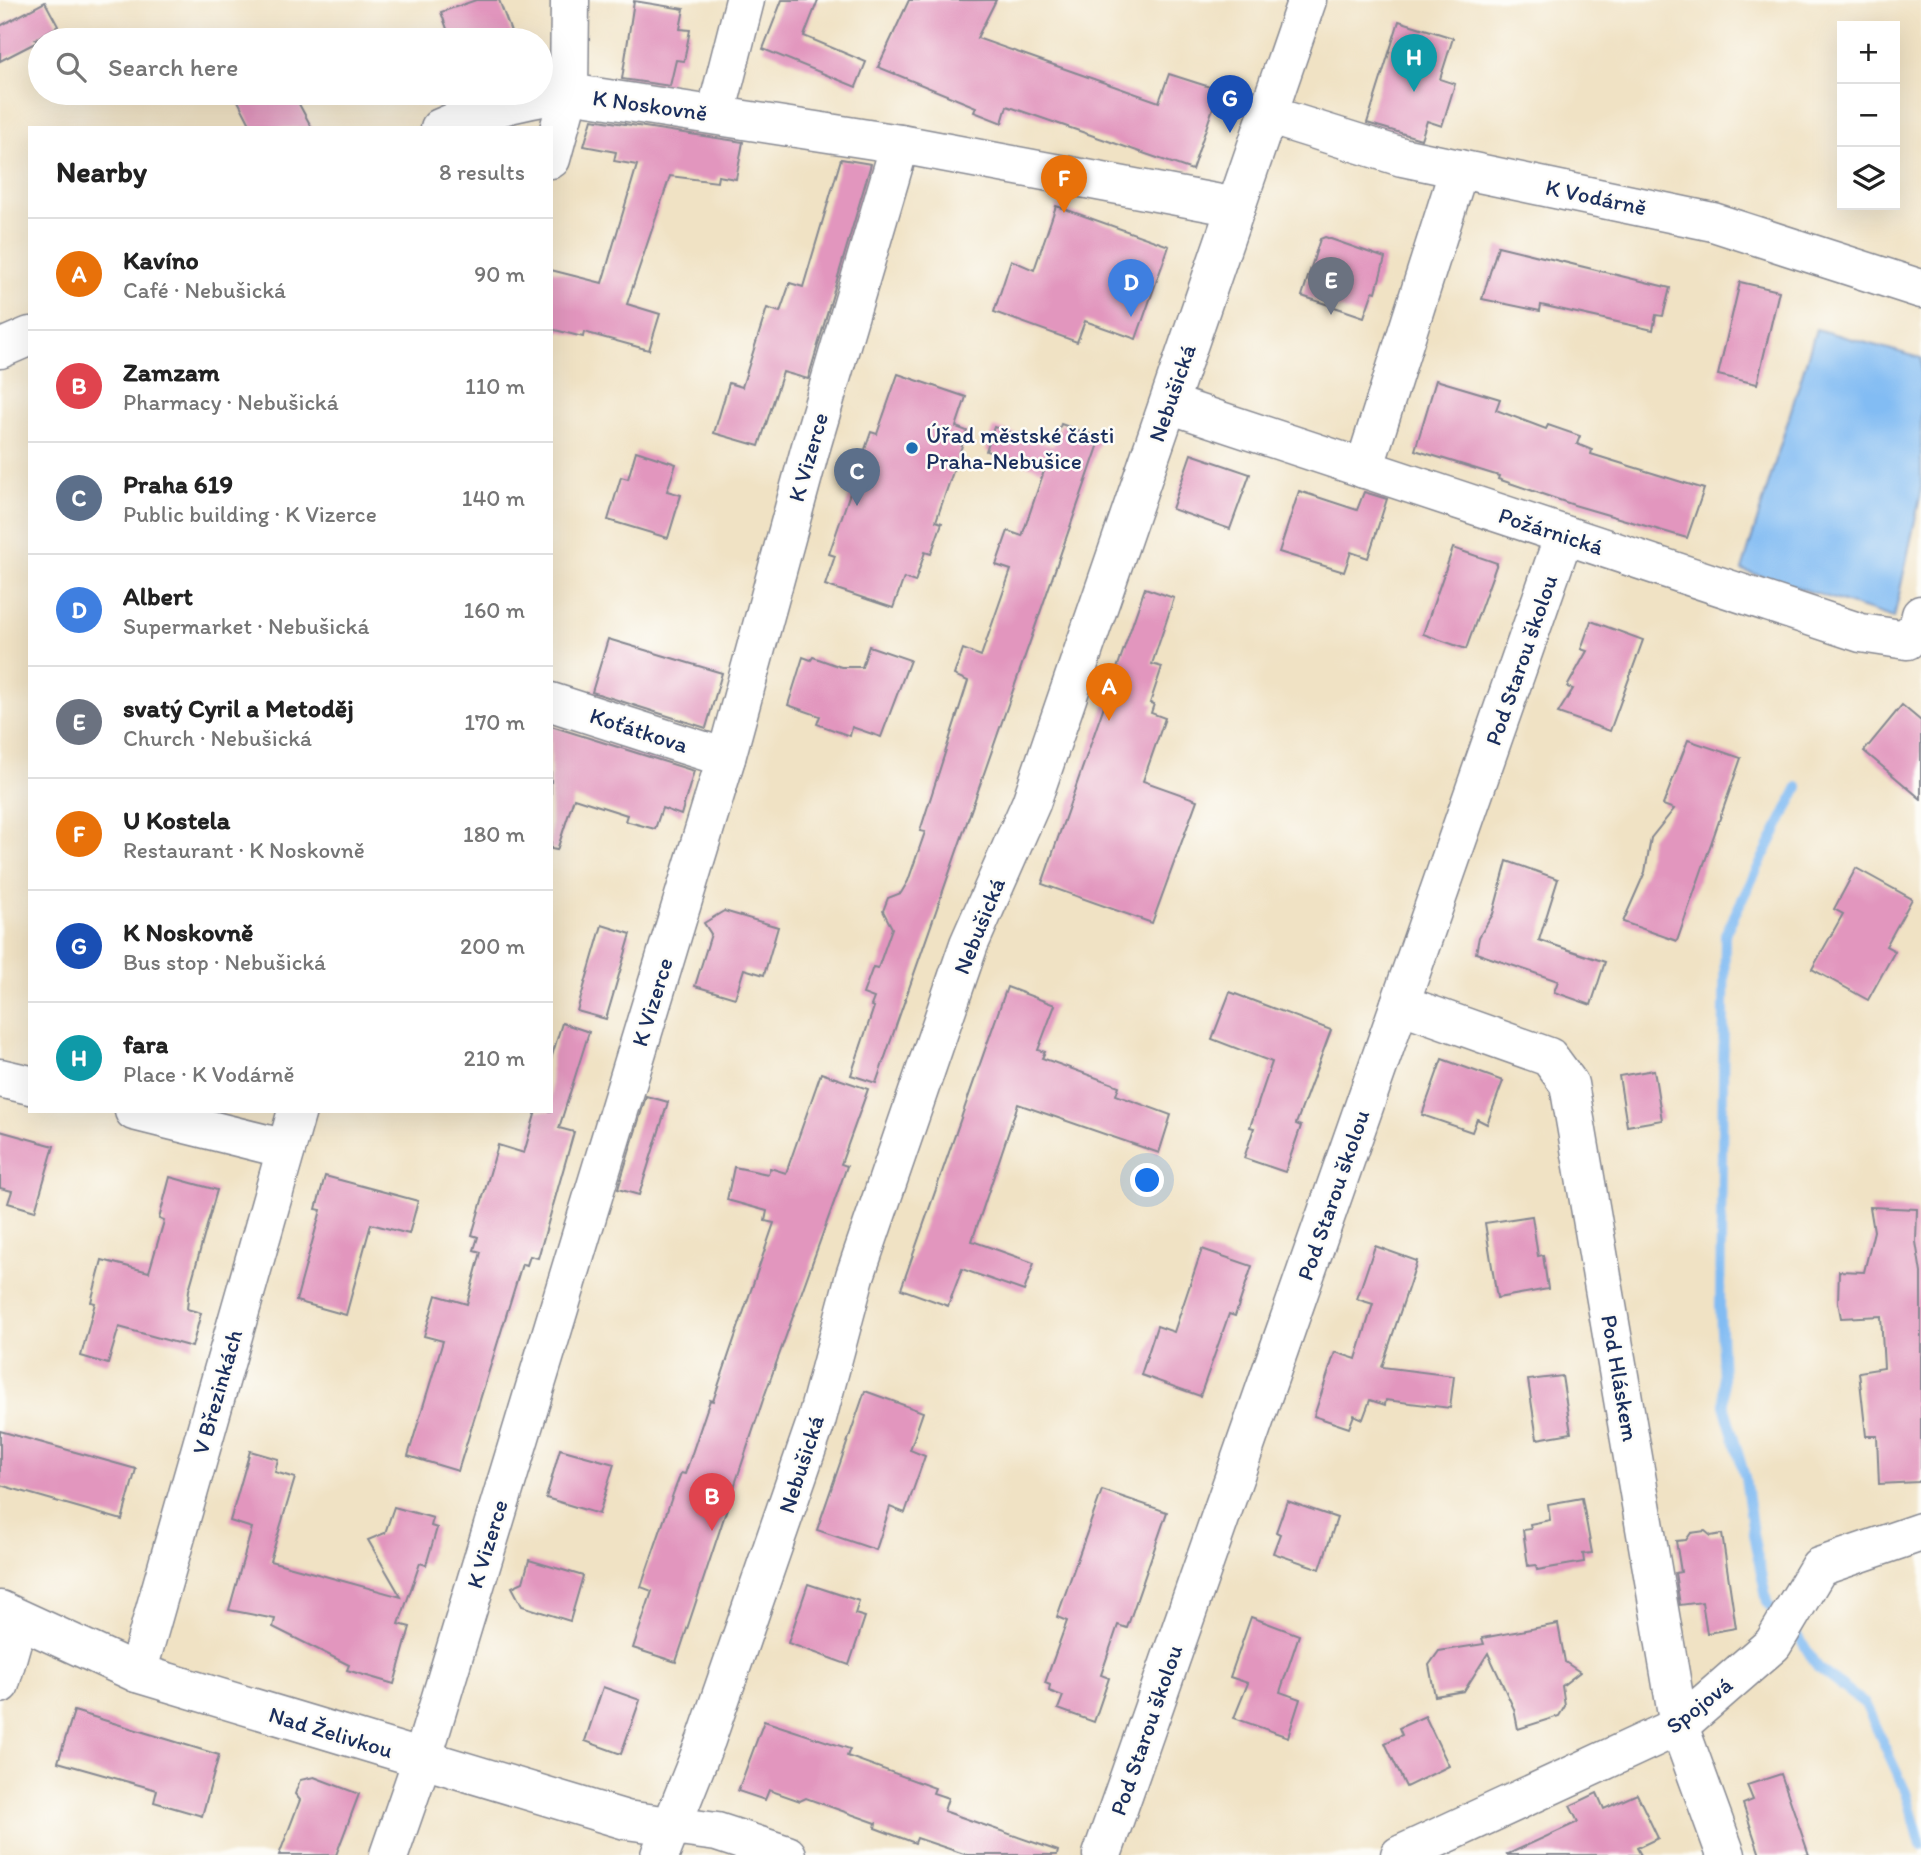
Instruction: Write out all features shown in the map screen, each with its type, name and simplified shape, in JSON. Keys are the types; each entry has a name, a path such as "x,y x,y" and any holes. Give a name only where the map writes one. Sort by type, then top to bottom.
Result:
{"street":[{"path":"553,152 569,93 570,0"},
{"path":"716,114 745,0"},
{"name":"Nebušická","path":"666,1841 706,1740 817,1422 855,1276 969,944 1031,803 1307,0"},
{"name":"K Noskovně","path":"553,95 569,93 900,144 1236,207"},
{"name":"K Noskovně","path":"444,126 469,114 501,105"},
{"name":"K Vodárně","path":"1268,115 1402,157 1713,222 1921,289"},
{"name":"K Vizerce","path":"389,1855 422,1760 726,758 810,450 900,144"},
{"path":"1364,469 1459,169"},
{"path":"0,349 28,337"},
{"name":"Požárnická","path":"1168,404 1861,633 1907,640 1919,624 1921,615"},
{"name":"Pod Starou školou","path":"1102,1855 1564,535"},
{"name":"Koťátkova","path":"553,703 726,758"},
{"name":"Pod Hláskem","path":"1400,1004 1549,1057 1569,1084 1679,1726 1726,1855"},
{"path":"0,1078 28,1085"},
{"path":"142,1113 286,1149"},
{"name":"V Březinkách","path":"137,1673 296,1113"},
{"name":"Spojová","path":"1400,1855 1679,1726 1773,1644 1819,1567 1921,1532"},
{"path":"0,1684 9,1615"},
{"name":"Nad Želivkou","path":"9,1615 137,1673 626,1820 666,1841 717,1832 787,1855"}],"water":[{"path":"1816,329 1921,358 1921,493 1894,618 1742,570"}],"building":[{"path":"476,0 499,0 510,28 447,28 441,12"},
{"path":"782,0 818,0 804,36 866,62 856,87 763,49"},
{"path":"909,0 996,0 977,38 1159,102 1169,74 1219,90 1192,170 1007,106 1002,123 974,112 976,107 878,67"},
{"path":"634,1 684,9 680,29 690,30 684,61 676,60 670,86 622,79"},
{"path":"45,2 58,26 28,28 28,47 0,61 0,26"},
{"path":"1399,21 1453,38 1440,79 1455,84 1442,126 1427,121 1421,139 1367,123"},
{"path":"240,105 300,105 311,126 251,126"},
{"path":"592,119 743,142 736,179 718,176 717,182 670,176 627,304 660,314 649,350 584,332 583,337 553,330 553,271 602,283 637,165 614,161 616,152 584,146"},
{"path":"841,159 871,164 808,379 783,372 759,446 714,433 729,383 742,387 767,308 780,312 790,283 803,287"},
{"path":"1056,206 1169,246 1136,339 1085,321 1077,342 994,312 1011,260 1034,270"},
{"path":"1325,237 1385,258 1376,292 1373,291 1364,317 1302,296 1320,239"},
{"path":"1498,246 1670,288 1663,316 1656,315 1653,330 1541,305 1540,311 1482,299"},
{"path":"1740,282 1779,291 1757,384 1718,375"},
{"path":"898,374 966,397 956,427 967,431 936,521 942,523 931,554 925,552 915,582 904,578 893,608 825,585 835,556 829,554 871,432 877,434"},
{"path":"1436,380 1500,399 1496,410 1546,429 1548,425 1580,436 1577,444 1592,450 1591,454 1704,489 1687,538 1574,505 1498,479 1499,476 1415,450"},
{"path":"1061,424 1101,438 876,1083 851,1075 874,1007 871,1006 874,998 863,994 873,967 878,968 892,928 883,911 888,898 901,893 908,881 925,832 920,831 968,681 954,675 963,649 981,656 1011,570 996,565 1008,531 1022,536 1044,471 986,451 994,427 1053,446"},
{"path":"636,451 676,464 667,491 681,495 668,538 608,520 621,477 628,479"},
{"path":"1191,454 1250,474 1230,529 1172,509"},
{"path":"1299,491 1357,510 1364,492 1387,499 1368,558 1351,552 1344,572 1279,552"},
{"path":"1453,548 1497,563 1466,649 1423,634"},
{"path":"1145,588 1174,598 1152,664 1162,667 1150,703 1154,704 1151,713 1165,718 1143,781 1197,800 1152,923 1042,884"},
{"path":"1591,621 1643,640 1610,731 1558,713 1573,689 1567,687 1587,651 1581,649"},
{"path":"608,639 722,673 706,728 592,692"},
{"path":"869,646 910,660 881,737 852,727 850,736 817,724 820,716 788,705 803,657 811,660 813,657 841,667 862,667"},
{"path":"1902,705 1921,721 1921,799 1864,751"},
{"path":"553,727 694,771 681,815 662,808 655,829 625,821 627,815 574,798 557,850 553,849"},
{"path":"1688,740 1741,758 1677,941 1623,922 1645,872 1651,838 1674,809 1663,805"},
{"path":"1507,861 1558,879 1539,940 1605,962 1591,1005 1554,992 1558,981 1476,953 1479,937 1493,914"},
{"path":"1856,868 1912,899 1886,946 1895,951 1868,1000 1812,969 1843,914 1834,909"},
{"path":"724,911 778,927 764,975 744,969 735,998 695,986 711,934 704,923"},
{"path":"602,925 631,934 606,1019 577,1011"},
{"path":"1007,987 1055,1005 1038,1050 1045,1052 1042,1058 1119,1086 1116,1095 1171,1115 1159,1153 1018,1104 972,1241 1034,1263 1024,1291 962,1269 948,1306 901,1289"},
{"path":"1230,992 1331,1030 1296,1124 1301,1126 1285,1172 1244,1158 1254,1128 1250,1127 1272,1062 1212,1039"},
{"path":"562,1023 589,1032 559,1128 574,1132 538,1258 530,1256 527,1265 522,1264 458,1471 408,1456 443,1341 424,1336 436,1295 467,1304 481,1252 474,1250 478,1237 472,1235 498,1145 524,1153 535,1113 553,1113 553,1052"},
{"path":"1442,1059 1503,1081 1487,1124 1477,1119 1472,1132 1422,1115"},
{"path":"1654,1070 1662,1120 1627,1126 1619,1076"},
{"path":"821,1073 868,1089 841,1164 847,1166 764,1397 676,1662 633,1648 652,1591 641,1587 681,1473 685,1474 710,1400 713,1401 774,1223 765,1221 767,1211 727,1200 734,1167 768,1174 770,1168 786,1173"},
{"path":"646,1096 668,1102 639,1195 618,1189"},
{"path":"0,1131 54,1146 35,1211 8,1203 12,1191 0,1188"},
{"path":"325,1176 418,1201 409,1234 371,1224 346,1315 296,1301 321,1210 316,1209"},
{"path":"170,1177 217,1190 189,1290 187,1309 201,1313 192,1347 119,1327 108,1364 81,1356 95,1303 91,1302 102,1260 149,1272 164,1221 159,1219"},
{"path":"1870,1207 1917,1209 1916,1242 1921,1273 1921,1480 1918,1482 1879,1484 1877,1436 1866,1436 1859,1372 1884,1368 1881,1316 1841,1318 1838,1302 1839,1271 1864,1272 1874,1231"},
{"path":"1532,1216 1538,1256 1543,1255 1548,1289 1497,1298 1485,1223"},
{"path":"1375,1246 1417,1261 1382,1367 1454,1376 1450,1408 1386,1400 1385,1405 1370,1400 1363,1419 1354,1415 1349,1428 1314,1416 1335,1352 1356,1359 1373,1304 1357,1299"},
{"path":"1202,1249 1252,1266 1235,1316 1229,1314 1200,1396 1141,1375 1157,1326 1174,1332"},
{"path":"1562,1376 1571,1433 1537,1439 1528,1380"},
{"path":"865,1391 923,1412 910,1450 925,1456 905,1513 890,1507 876,1550 817,1530"},
{"path":"0,1431 136,1469 122,1520 0,1485"},
{"path":"560,1449 614,1464 599,1514 546,1498"},
{"path":"250,1451 278,1459 275,1472 295,1478 270,1561 401,1597 368,1540 385,1533 394,1507 433,1518 431,1526 437,1528 426,1565 420,1563 399,1624 410,1627 394,1684 347,1670 349,1665 273,1627 275,1619 229,1610 252,1528 230,1521"},
{"path":"1102,1490 1167,1512 1127,1628 1118,1625 1101,1675 1109,1678 1094,1722 1058,1709 1063,1696 1049,1691 1050,1685 1045,1683 1067,1621 1057,1617"},
{"path":"1582,1498 1592,1553 1583,1554 1584,1562 1537,1570 1536,1565 1528,1566 1523,1530 1531,1529 1530,1524 1550,1520 1548,1504"},
{"path":"1287,1501 1337,1518 1320,1569 1273,1553 1280,1534 1276,1532"},
{"path":"1705,1531 1711,1536 1722,1534 1736,1628 1707,1633 1702,1602 1680,1605 1675,1573 1681,1572 1676,1541 1686,1540 1691,1533"},
{"path":"529,1560 583,1576 570,1621 522,1606 512,1587 523,1582"},
{"path":"808,1584 859,1601 855,1614 865,1617 849,1665 788,1643"},
{"path":"1251,1617 1299,1635 1280,1692 1300,1699 1288,1737 1234,1718 1248,1683 1230,1677"},
{"path":"1558,1624 1565,1662 1580,1672 1562,1686 1565,1706 1559,1716 1518,1729 1514,1709 1488,1653 1464,1691 1435,1696 1429,1665 1439,1651 1484,1644 1482,1638"},
{"path":"603,1687 640,1700 621,1754 585,1741"},
{"path":"74,1711 219,1755 202,1816 154,1802 157,1790 58,1762"},
{"path":"1425,1716 1449,1766 1406,1787 1385,1743 1402,1735 1399,1728"},
{"path":"764,1721 850,1749 847,1756 935,1788 933,1793 948,1798 944,1811 1058,1851 1057,1855 967,1855 917,1838 915,1843 875,1828 876,1823 806,1798 800,1801 769,1790 765,1800 738,1791"},
{"path":"1781,1774 1809,1855 1760,1855 1743,1804 1753,1800 1747,1785"},
{"path":"314,1777 359,1794 336,1855 279,1855 300,1800 295,1794 300,1780"},
{"path":"1597,1793 1604,1809 1637,1794 1658,1838 1637,1848 1641,1855 1506,1855 1578,1822 1570,1806"}],"waterway":[{"path":"1775,1614 1767,1602 1745,1477 1724,1405 1720,1306 1725,934 1798,787"},
{"path":"1798,1635 1817,1667 1865,1704 1906,1792 1921,1845"}],"place":[{"name":"fara","path":"1414,92"},
{"name":"K Noskovně","path":"1230,133"},
{"name":"U Kostela","path":"1064,213"},
{"name":"svatý Cyril a Metoděj","path":"1331,315"},
{"name":"Albert","path":"1131,317"},
{"name":"Úřad městské části Praha-Nebušice","path":"912,448"},
{"name":"Praha 619","path":"857,506"},
{"name":"Kavíno","path":"1109,721"},
{"name":"Zamzam","path":"712,1531"}]}
